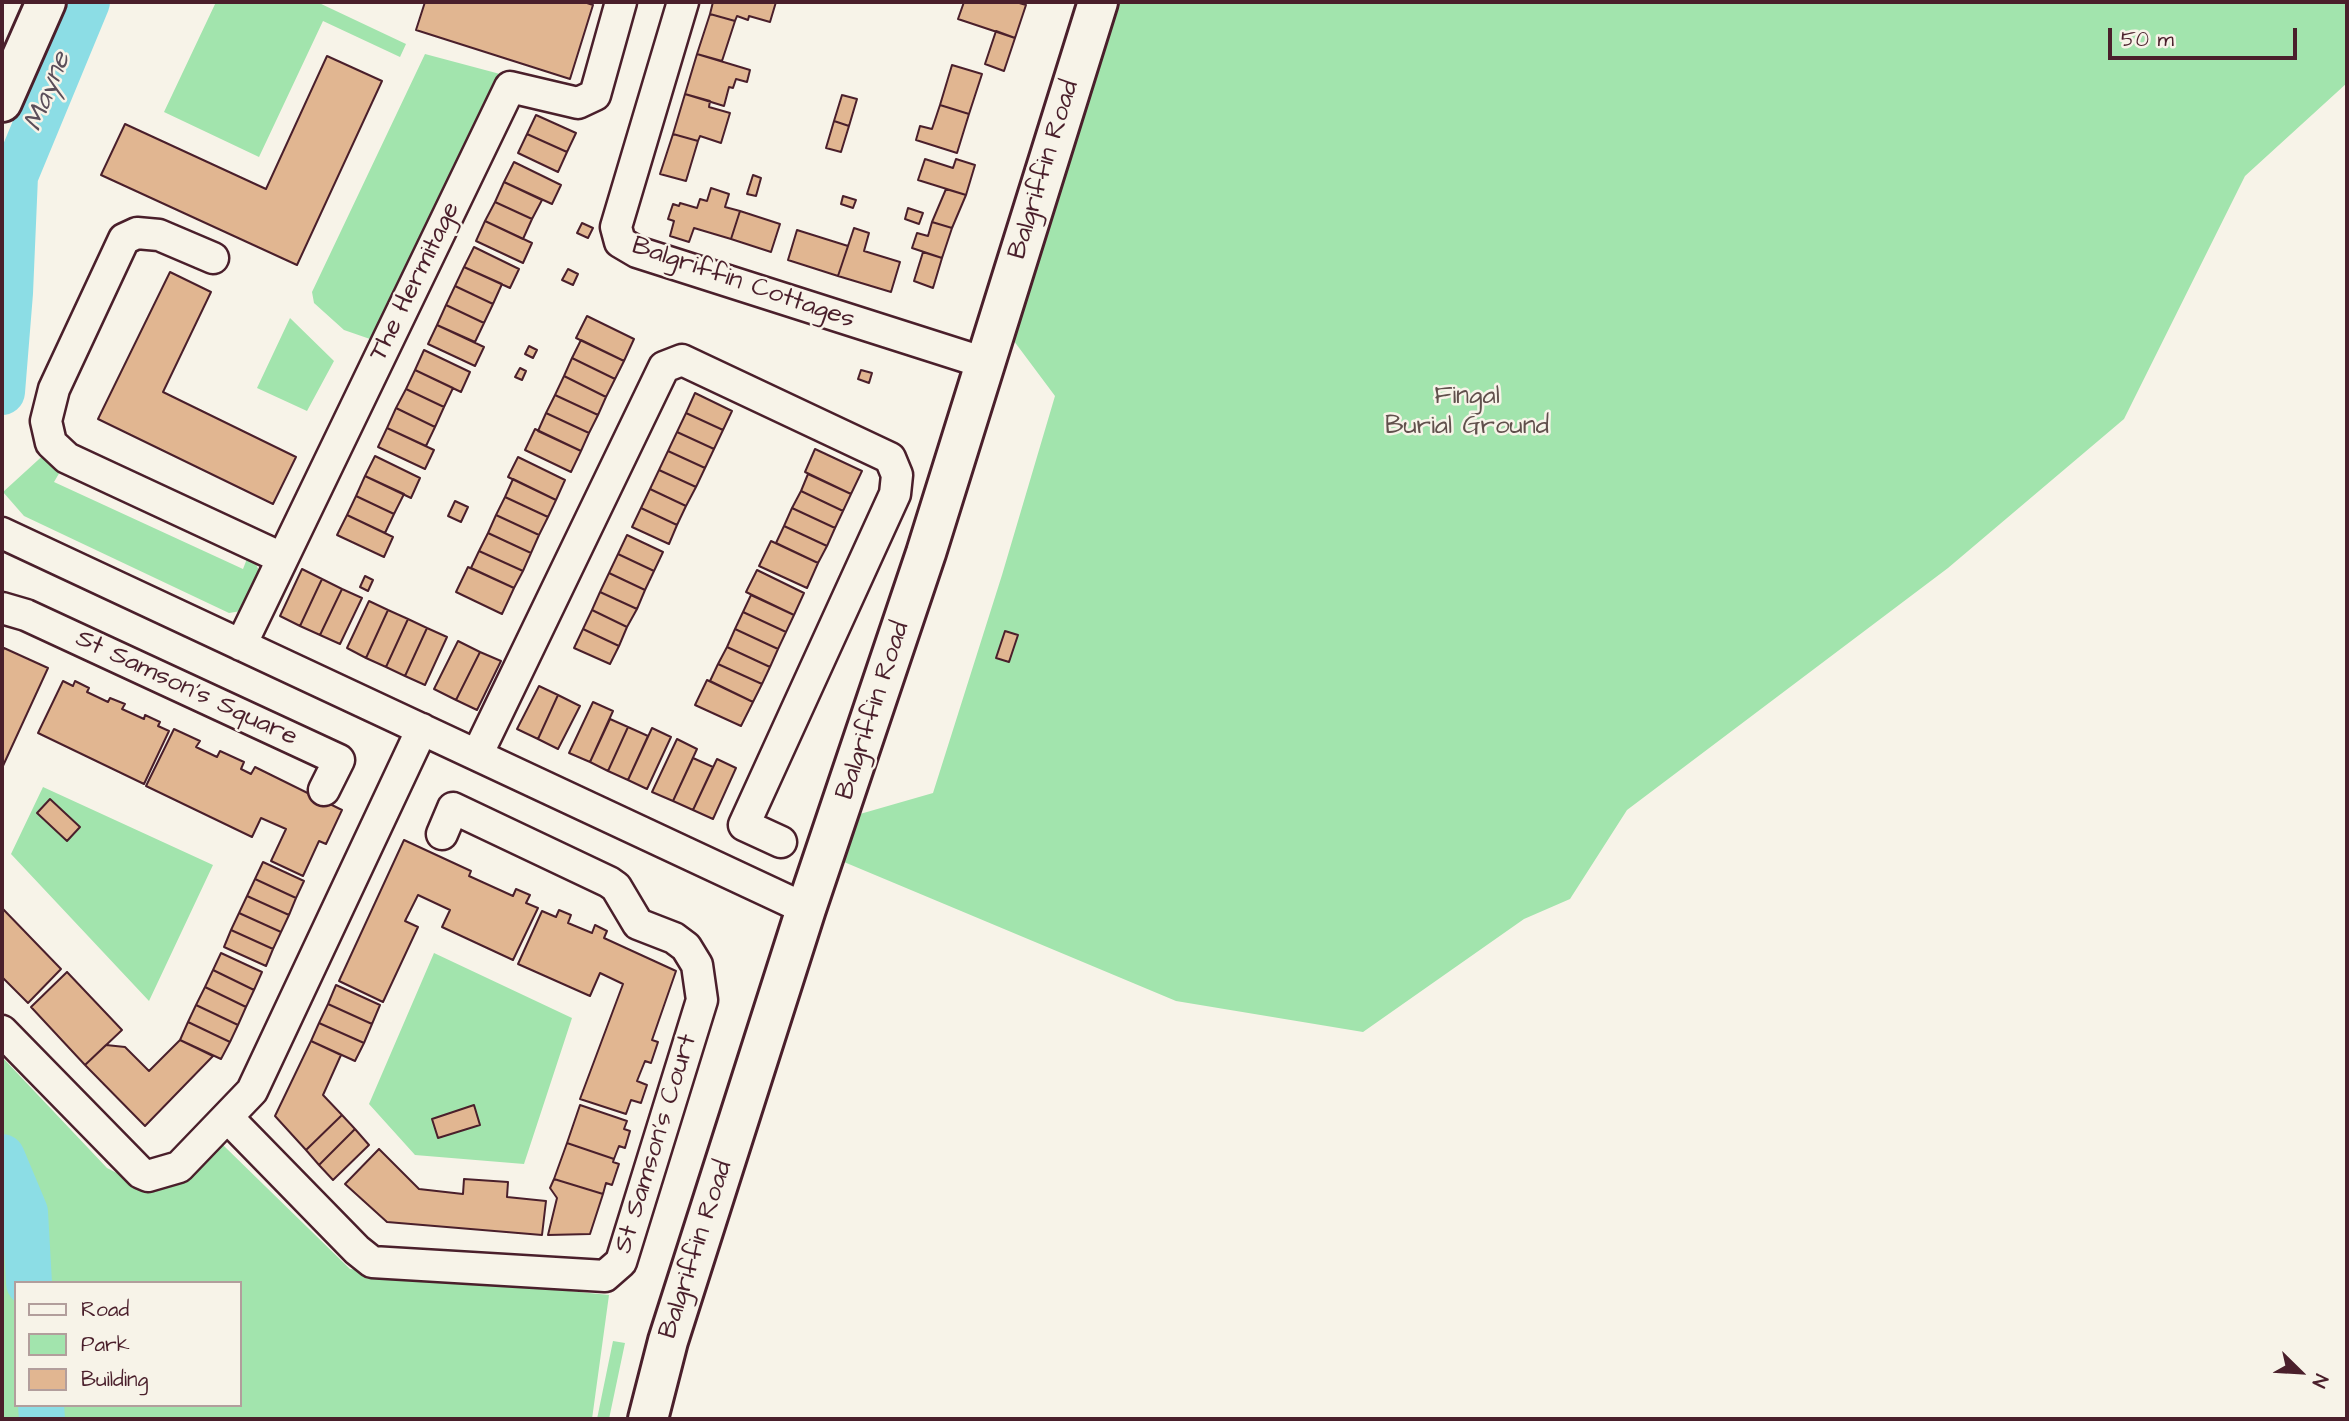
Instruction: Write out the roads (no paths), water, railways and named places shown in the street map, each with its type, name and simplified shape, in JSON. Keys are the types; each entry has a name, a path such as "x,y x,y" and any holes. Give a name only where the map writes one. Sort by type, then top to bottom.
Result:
{"main road":[{"path":"2,39 22,2"},
{"path":"2,102 46,2"},
{"name":"Balgriffin Road","path":"648,1419 668,1341 806,909 926,553 1098,2"}],"street":[{"name":"The Hermitage","path":"241,645 510,88 578,103 595,96 621,2"},
{"name":"Balgriffin Cottages","path":"683,2 617,227 620,242 638,252 985,363"},
{"path":"213,258 159,235 137,233 124,239 54,388 46,421 51,443 67,458 282,558"},
{"path":"477,755 664,367 682,360 890,458 897,475 895,494 744,825 781,842"},
{"path":"2,533 806,909"},
{"name":"St Samson's Square","path":"2,608 26,615 339,760 324,790"},
{"path":"2,1031 141,1173 148,1176 179,1167 229,1119 252,1091 422,729"},
{"name":"St Samson's Court","path":"229,1119 364,1257 372,1262 605,1276 621,1262 702,1000 698,965 685,947 674,938 638,923 616,887 609,882 453,808 442,834"}],"waterway":[{"name":"Mayne","path":"2,392 15,176 87,2"},
{"name":"Mayne","path":"2,1157 25,1212 29,1281"},
{"name":"Mayne","path":"41,1407 42,1419"}],"park label":[{"name":"Fingal Burial Ground","path":"1467,413"}]}
